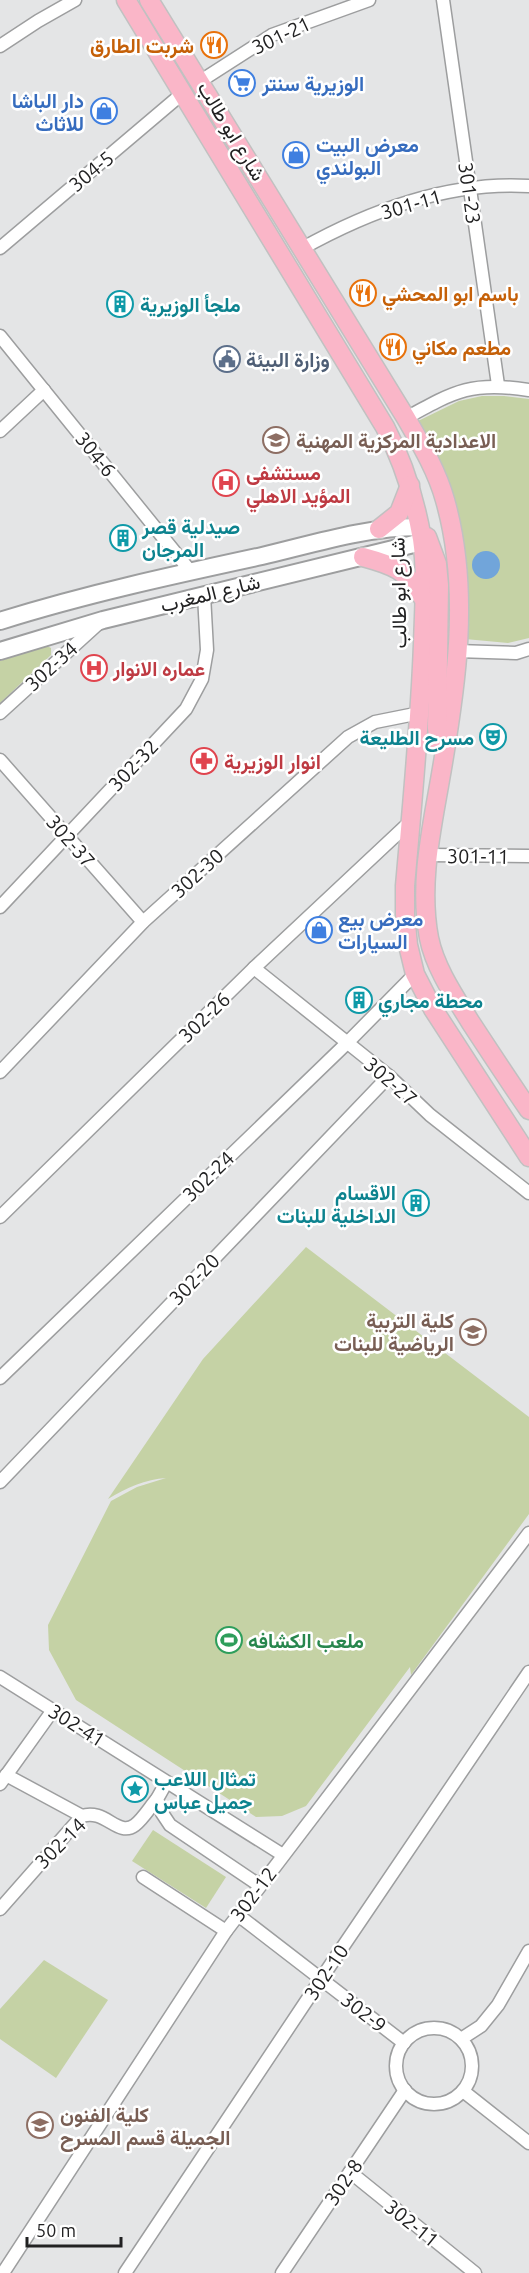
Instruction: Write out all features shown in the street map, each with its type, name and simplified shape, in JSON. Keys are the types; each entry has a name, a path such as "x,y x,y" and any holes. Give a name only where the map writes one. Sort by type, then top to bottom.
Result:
{"main road":[{"name":"شارع ابو طالب","path":"126,0 399,453 423,536 424,600 420,713 405,914 408,945 415,974 433,1010 529,1157"},
{"name":"شارع ابو طالب","path":"149,0 406,418 427,456 445,498 454,540 459,594 457,651 442,766 427,855 425,907 429,939 439,969 461,1006 526,1099"},
{"path":"379,529 399,513 410,485"},
{"path":"442,766 437,728 439,585 437,564 423,536 435,532 442,519 445,498"},
{"path":"363,557 397,568 411,579 424,600"}],"street":[{"path":"0,46 75,0"},
{"name":"301-21","path":"199,82 272,35 369,0"},
{"name":"301-23","path":"443,0 498,385"},
{"name":"304-5","path":"0,248 183,93"},
{"name":"301-11","path":"301,249 338,229 389,208 416,200 469,189 529,186"},
{"name":"304-6","path":"0,336 191,572"},
{"path":"406,418 455,392 498,385 529,390"},
{"path":"0,431 45,390"},
{"name":"شارع المغرب","path":"6,620 41,608 379,529 423,536"},
{"name":"شارع المغرب","path":"0,651 103,620 363,557 423,536"},
{"name":"302-32","path":"0,907 186,709 202,679 207,650 204,595"},
{"path":"6,620 20,644"},
{"name":"302-34","path":"0,713 103,620"},
{"path":"457,651 516,652 529,649"},
{"name":"302-30","path":"0,1072 142,922 348,737 375,722 420,713"},
{"name":"302-37","path":"0,760 142,922"},
{"name":"302-26","path":"0,1217 254,968 411,821"},
{"name":"301-11","path":"427,855 529,856"},
{"name":"302-27","path":"254,968 388,1076 430,1115 529,1193"},
{"name":"302-24","path":"0,1377 347,1043 415,974"},
{"name":"302-20","path":"0,1482 388,1076"},
{"name":"302-12","path":"3,2273 226,1931 529,1533"},
{"name":"302-10","path":"125,2273 529,1672"},
{"name":"302-41","path":"0,1677 283,1855"},
{"path":"53,1710 3,1779 82,1816"},
{"path":"166,1783 157,1799 162,1813 171,1825 260,1885"},
{"name":"302-14","path":"0,1909 82,1816 94,1814 121,1828 129,1828 137,1824 157,1799"},
{"path":"143,1877 226,1931"},
{"name":"302-9","path":"238,1915 404,2043"},
{"path":"461,2039 481,2026 498,2005 529,1951"},
{"path":"426,2029 445,2030 461,2039 472,2059 469,2081 463,2091 453,2099 441,2103 428,2103 415,2099 405,2090 396,2067 398,2054 404,2043 414,2034 426,2029"},
{"name":"302-8","path":"282,2273 405,2090"},
{"path":"463,2091 529,2143"},
{"name":"302-11","path":"350,2172 475,2273"}],"green space":[{"path":"482,396 529,399 529,638 508,643 465,639 467,585 461,531 448,487 416,422 459,401"},
{"path":"47,646 51,648 51,655 0,703 0,661"},
{"path":"306,1247 529,1417 529,1514 411,1675 410,1667 306,1806 282,1816 256,1817 76,1700 49,1650 48,1625 111,1501 137,1487 166,1478 136,1485 108,1499 203,1359"},
{"path":"153,1830 226,1877 206,1908 132,1861"},
{"path":"44,1960 108,2000 56,2078 0,2039 0,2009"}],"water":[{"path":"486,551 496,555 500,565 496,575 486,579 476,575 472,565 476,555"}],"place":[{"name":"شربت الطارق","path":"214,45"},
{"name":"الوزيرية سنتر","path":"242,83"},
{"name":"دار الباشا للاثاث","path":"104,111"},
{"name":"معرض البيت البولندي","path":"296,155"},
{"name":"باسم ابو المحشي","path":"363,293"},
{"name":"ملجأ الوزيرية","path":"120,304"},
{"name":"مطعم مكاني","path":"393,347"},
{"name":"وزارة البيئة","path":"227,359"},
{"name":"الاعدادية المركزية المهنية","path":"276,440"},
{"name":"مستشفى المؤيد الاهلي","path":"226,483"},
{"name":"صيدلية قصر المرجان","path":"123,538"},
{"name":"عماره الانوار","path":"94,668"},
{"name":"مسرح الطليعة","path":"493,737"},
{"name":"انوار الوزيرية","path":"204,761"},
{"name":"معرض بيع السيارات","path":"319,930"},
{"name":"محطة مجاري","path":"359,1000"},
{"name":"الاقسام الداخلية للبنات","path":"416,1203"},
{"name":"كلية التربية الرياضية للبنات","path":"473,1332"},
{"name":"ملعب الكشافه","path":"229,1640"},
{"name":"تمثال اللاعب جميل عباس","path":"135,1789"},
{"name":"كلية الفنون الجميلة قسم المسرح","path":"40,2125"}]}
